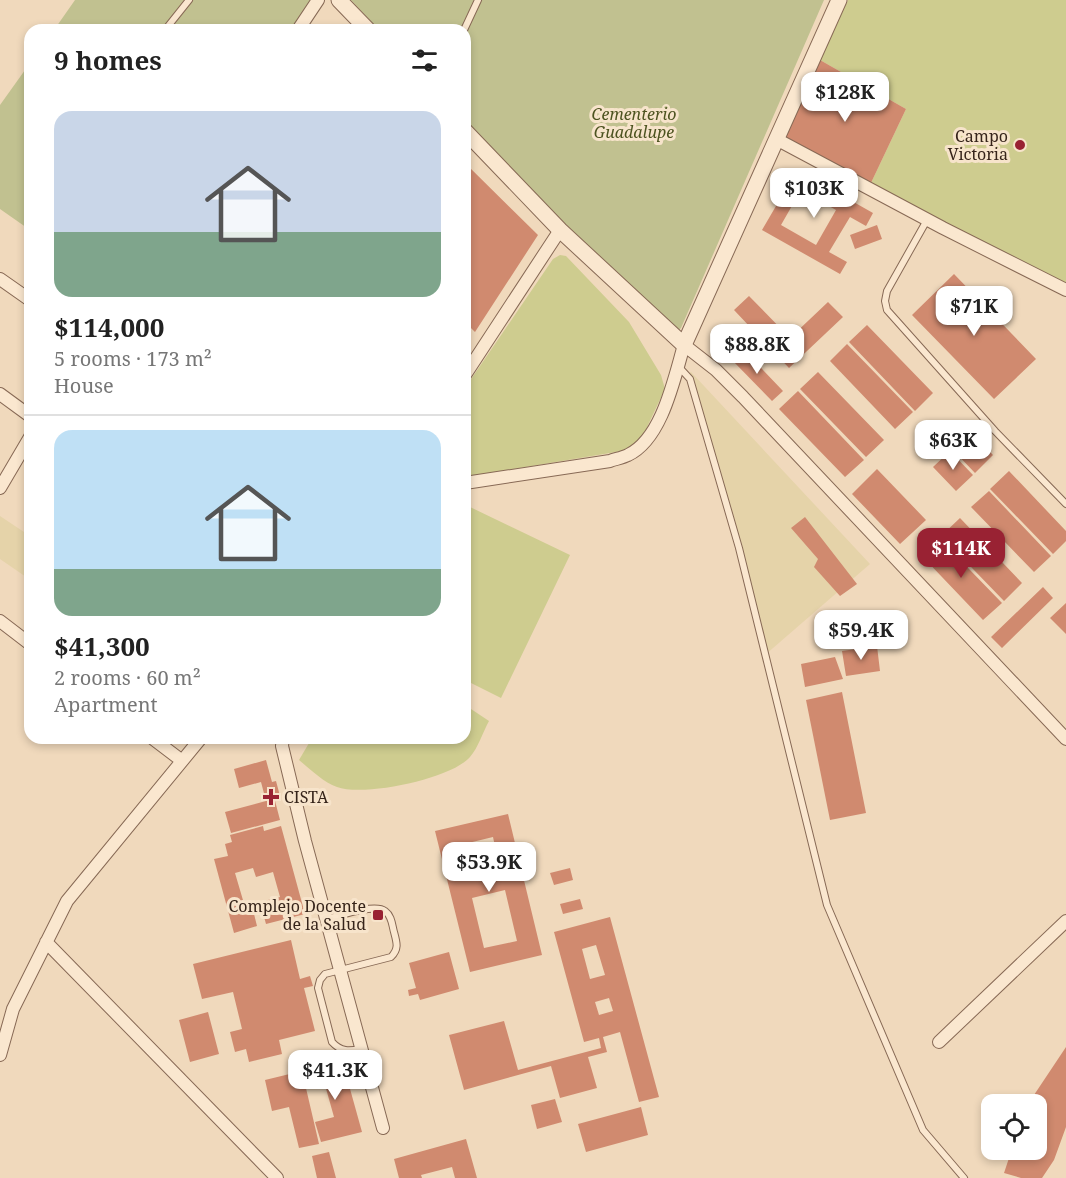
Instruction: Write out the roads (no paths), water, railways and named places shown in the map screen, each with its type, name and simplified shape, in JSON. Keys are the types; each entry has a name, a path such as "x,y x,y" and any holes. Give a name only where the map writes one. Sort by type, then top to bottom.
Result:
{"street":[{"path":"302,24 318,0"},
{"path":"339,0 362,24"},
{"path":"471,482 610,461 628,455 643,444 656,428 684,345 839,0"},
{"path":"471,137 560,230 743,397 1066,739"},
{"path":"778,140 927,220 1066,290"},
{"path":"471,366 560,230"},
{"path":"0,279 24,296"},
{"path":"0,394 24,412"},
{"path":"0,488 24,447"},
{"path":"0,621 24,639"},
{"path":"160,744 181,760"},
{"path":"0,1055 3,1036 13,1009 67,901 196,744"},
{"path":"282,744 305,841 383,1128"},
{"path":"939,1042 1066,921"},
{"path":"46,942 277,1178"}],"lane":[{"path":"170,24 189,0"},
{"path":"467,24 478,0"},
{"path":"927,220 887,291 885,301 887,310 995,431 1066,504"},
{"path":"678,366 690,378 739,548 827,905 923,1130 964,1178"},
{"path":"327,919 375,907 384,909 390,916 397,944 396,951 391,957 325,975 320,980 318,988 332,1042 338,1048 346,1051 362,1048"}],"place":[{"name":"Campo Victoria","path":"1020,145"},
{"name":"CISTA","path":"271,797"},
{"name":"Complejo Docente de la Salud","path":"378,915"}],"park label":[{"name":"Cementerio Guadalupe","path":"634,123"}]}
